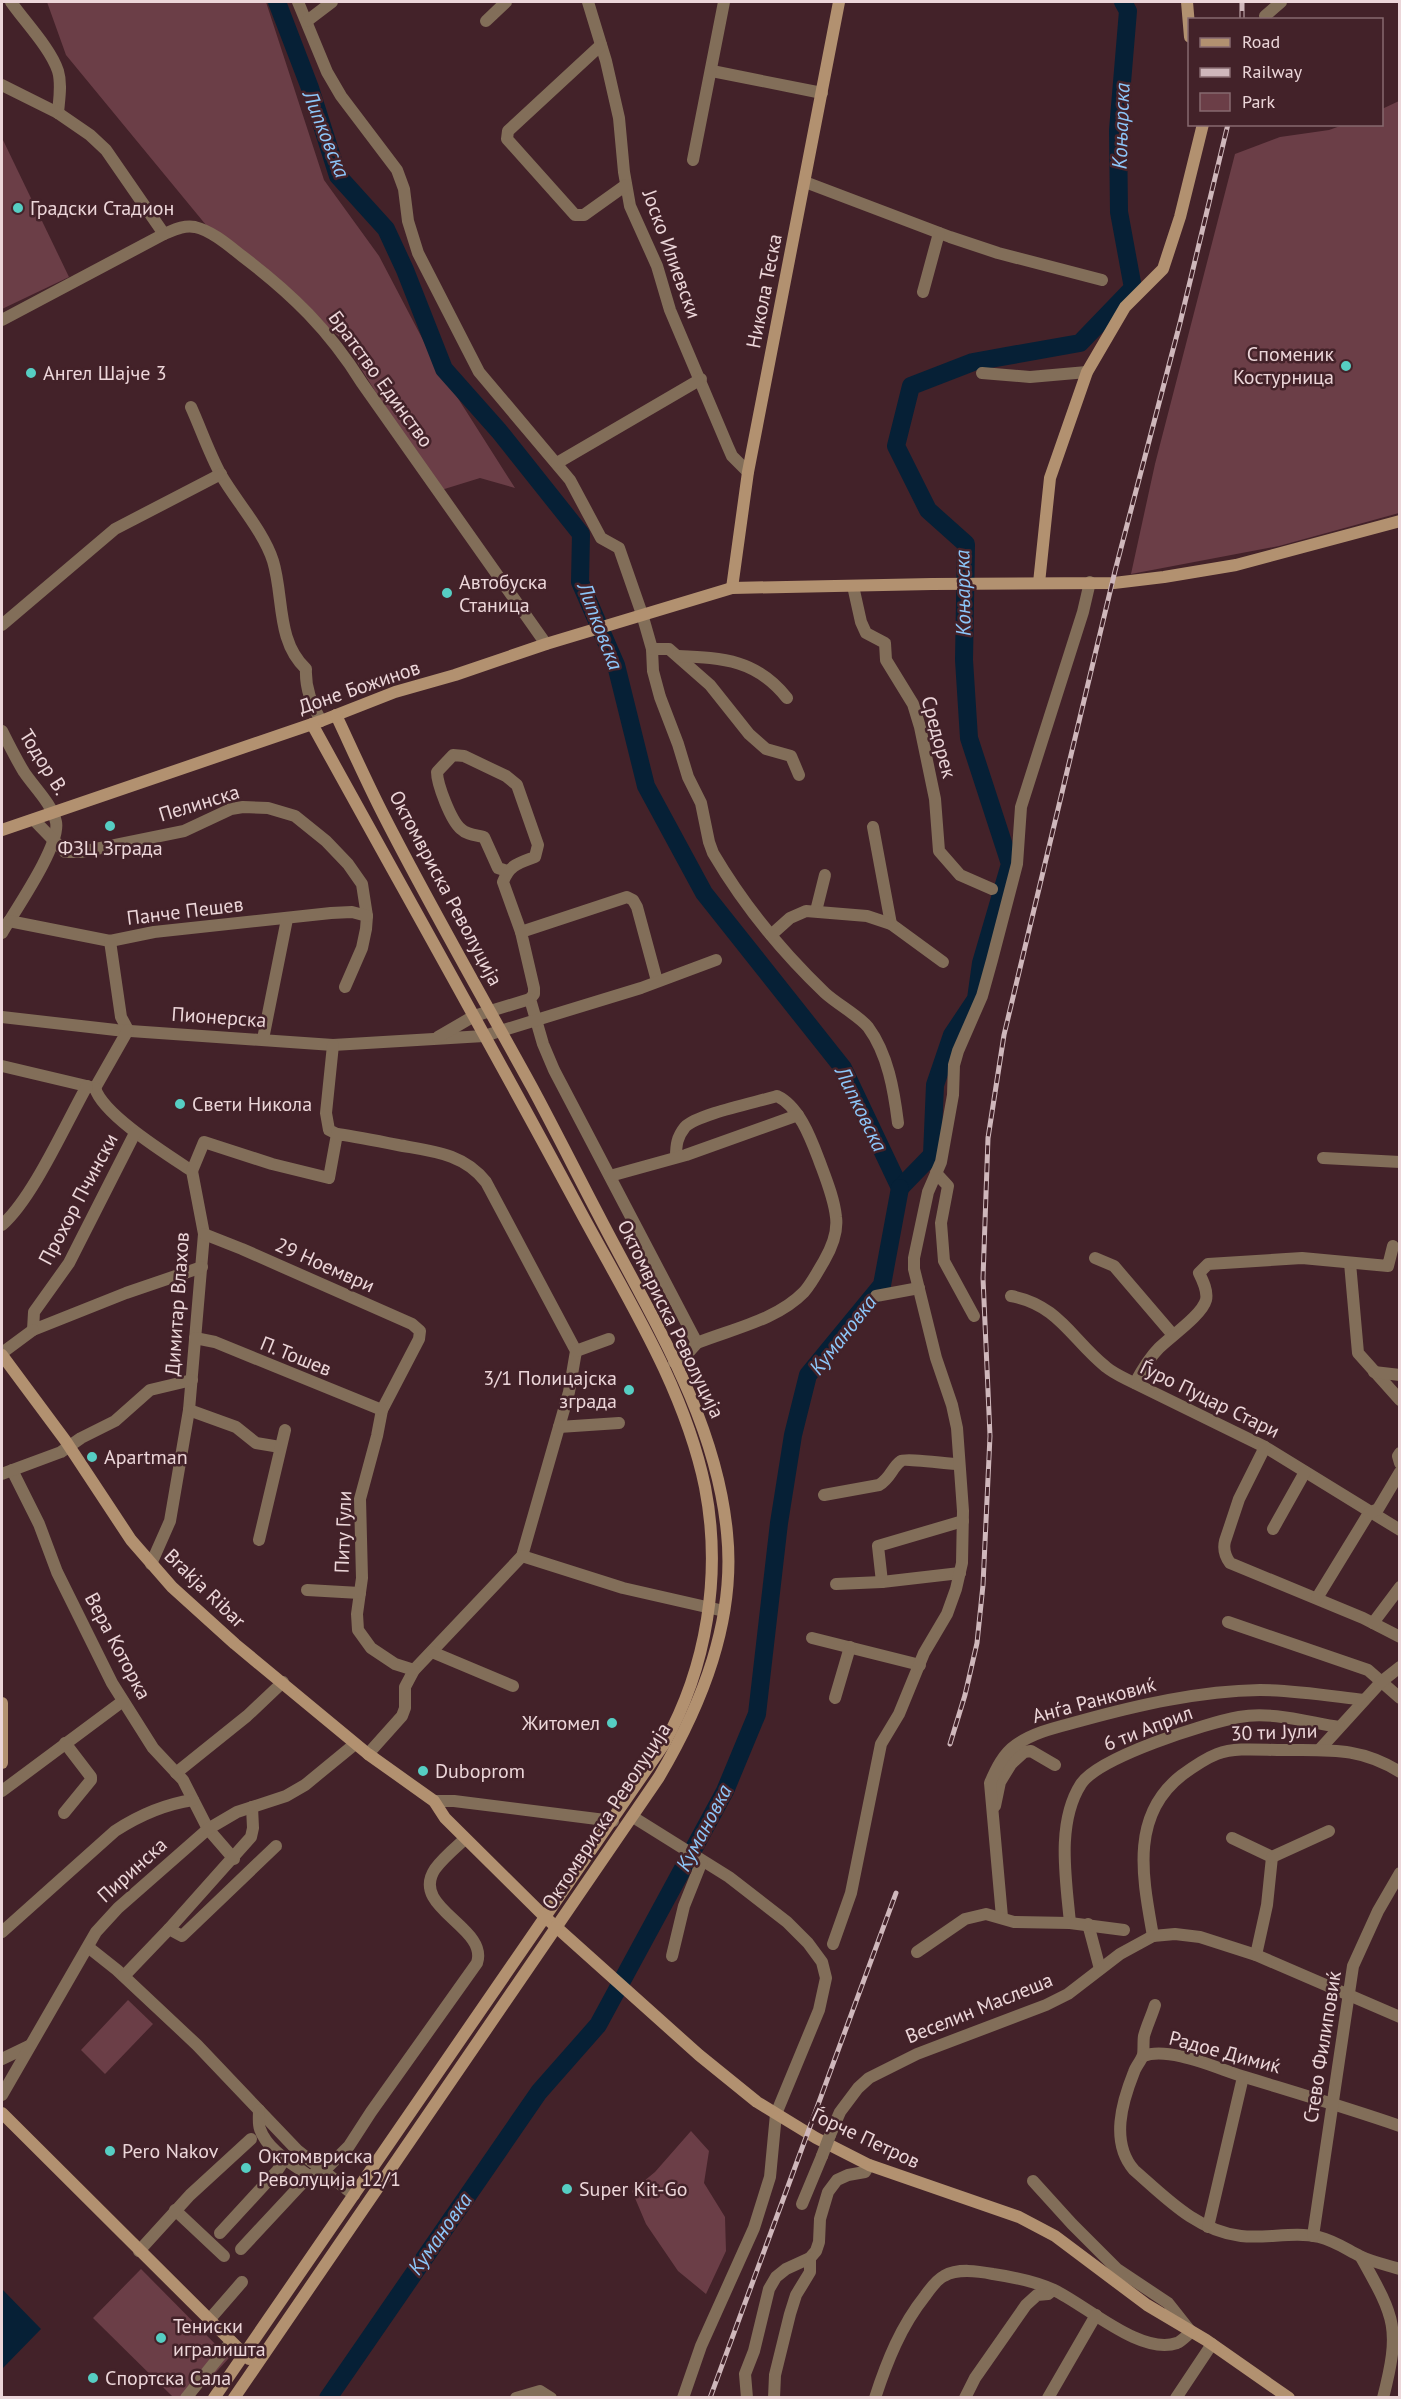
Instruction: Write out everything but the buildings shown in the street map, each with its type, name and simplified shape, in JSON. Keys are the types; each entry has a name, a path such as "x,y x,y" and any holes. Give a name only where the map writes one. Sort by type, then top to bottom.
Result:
{"street":[{"path":"11,2 51,56 58,71 60,82 58,114"},
{"path":"298,2 327,72 341,96 397,170 404,189 408,222 418,253 465,350 478,372 570,480 601,538 619,548 642,614 660,696 688,777 701,803 713,852 752,912 771,935 825,993 869,1029 891,1078 898,1123"},
{"path":"307,21 332,2"},
{"path":"486,21 506,2"},
{"name":"Јоско Илиевски","path":"588,2 620,118 630,206 657,266 670,310 732,456 748,472"},
{"path":"693,160 724,2"},
{"name":"Никола Теска","path":"732,588 748,472 839,2"},
{"path":"1186,2 1188,20"},
{"path":"1265,16 1281,2"},
{"path":"601,45 506,135 507,139 575,214 584,215 626,185"},
{"path":"712,71 822,93"},
{"path":"2,85 58,114 90,135 106,150 164,234"},
{"path":"1039,583 1050,478 1087,372 1125,307 1163,269 1180,217 1203,126"},
{"path":"805,182 998,253 1102,280"},
{"name":"Братство Единство","path":"2,320 164,234 180,227 192,226 202,229 253,264 319,322 342,351 362,383 546,644"},
{"path":"923,292 939,233"},
{"path":"982,373 1030,376 1087,372"},
{"path":"557,463 701,379"},
{"path":"191,407 220,474 253,524 273,560 288,644 299,663 306,669 305,682 316,722"},
{"path":"2,625 115,529 220,474"},
{"name":"Доне Божинов","path":"2,830 336,715 395,692 732,588 1114,583 1236,565 1400,521"},
{"path":"833,1944 851,1893 881,1744 899,1714 920,1665 947,1614 960,1573 963,1521 957,1428 952,1405 936,1358 914,1269 914,1258 928,1192 941,1162 953,1095 954,1065 982,996 1017,864 1021,807 1083,612 1090,582"},
{"name":"Средорек","path":"853,586 861,622 866,633 885,643 886,660 913,704 927,756 935,799 939,850 960,875 992,889"},
{"path":"651,649 669,649 678,656 710,685 749,734 766,748 791,756 799,775"},
{"path":"678,656 710,657 750,667 767,676 788,698"},
{"name":"Октомвриска Револуција","path":"234,2397 659,1777 693,1716 711,1669 727,1589 727,1534 720,1483 705,1433 674,1362 534,1090 383,815 336,715"},
{"name":"Октомвриска Револуција","path":"214,2397 664,1744 680,1714 696,1669 709,1609 710,1526 705,1489 687,1423 647,1335 316,722"},
{"name":"Тодор В.","path":"2,731 22,768 53,814"},
{"path":"507,871 498,868 484,837 470,834 459,828 441,791 437,772 453,755 464,756 506,776 517,785 538,845 535,857 507,871 503,882 521,932 534,988 534,994 530,999 543,1044 554,1070 697,1343"},
{"name":"Пелинска","path":"34,820 65,852 101,850 136,840 184,831 231,809 255,807 279,810 304,822 348,864 362,884 367,916 362,948 345,987"},
{"path":"2,933 53,842 56,827 53,814"},
{"path":"873,827 891,924"},
{"path":"816,911 825,875"},
{"path":"521,932 627,897 633,900 637,907 657,981"},
{"path":"771,935 790,918 806,911 867,916 891,924 943,962"},
{"name":"Панче Пешев","path":"9,921 110,941 154,932 352,912 367,916"},
{"path":"263,1039 287,919"},
{"path":"2,1225 33,1184 128,1030 121,1017 110,941"},
{"name":"Пионерска","path":"2,1017 128,1030 333,1045 484,1036 536,1021 716,960"},
{"name":"Пионерска","path":"435,1039 474,1016 530,999"},
{"path":"333,1045 326,1113 329,1130 337,1134 436,1151 463,1161 479,1173 576,1352 559,1427 522,1556 414,1670 405,1687 405,1708 402,1716 368,1754"},
{"path":"2,1066 91,1087 135,1133 192,1171 204,1142 272,1164 329,1178 337,1134"},
{"path":"674,1362 688,1353 697,1343 756,1321 788,1306 804,1292 827,1255 835,1235 836,1216 814,1146 798,1115 784,1099 777,1096 703,1117 686,1125 677,1140 676,1157"},
{"path":"610,1176 676,1157 798,1115"},
{"name":"Прохор Пчински","path":"33,1330 34,1312 69,1263 135,1133"},
{"path":"1323,1158 1400,1162"},
{"name":"Димитар Влахов","path":"151,1564 170,1521 189,1410 204,1234 192,1171"},
{"path":"936,1173 948,1186 942,1223 944,1261 974,1316"},
{"name":"29 Ноември","path":"204,1234 412,1324 420,1331 419,1339"},
{"path":"1135,1383 1152,1356 1205,1303 1205,1285 1199,1273 1208,1264 1302,1258 1388,1266 1393,1246"},
{"path":"1095,1258 1114,1266 1173,1335"},
{"path":"1350,1263 1358,1353 1400,1400"},
{"path":"2,1354 33,1330 135,1290 202,1268"},
{"path":"876,1296 919,1288"},
{"name":"Ѓуро Пуцар Стари","path":"1011,1296 1022,1298 1058,1318 1106,1367 1265,1447 1400,1530"},
{"name":"П. Тошев","path":"195,1338 215,1342 382,1410"},
{"name":"Питу Гули","path":"414,1670 382,1657 363,1639 358,1630 357,1614 362,1578 360,1499 382,1410 419,1339"},
{"path":"576,1352 609,1339"},
{"name":"Brakja Ribar","path":"2,1354 69,1446 131,1540 151,1564 206,1618 368,1754 434,1801 445,1818 465,1839"},
{"path":"1374,1372 1400,1376"},
{"path":"7,1472 41,1461 115,1421 150,1390 192,1380"},
{"path":"189,1410 236,1427 256,1443 280,1447"},
{"path":"559,1427 619,1423"},
{"path":"259,1540 285,1430"},
{"path":"1265,1447 1239,1499 1223,1548 1230,1563 1317,1598 1400,1637"},
{"path":"1400,1453 1398,1456 1400,1462"},
{"path":"824,1495 879,1485 886,1481 898,1463 905,1459 938,1464 959,1464"},
{"name":"Вера Которка","path":"7,1472 39,1524 57,1572 100,1662 153,1748 183,1780 208,1830 234,1859"},
{"path":"1274,1528 1305,1472"},
{"path":"1317,1598 1369,1513 1378,1509 1400,1472"},
{"path":"882,1582 878,1546 963,1521"},
{"path":"522,1556 623,1588 724,1611"},
{"path":"837,1584 882,1582 960,1573"},
{"path":"1373,1623 1400,1587"},
{"path":"307,1590 360,1593"},
{"path":"1228,1622 1368,1670 1400,1698"},
{"path":"812,1638 920,1665"},
{"path":"835,1698 850,1647"},
{"path":"432,1652 513,1686"},
{"path":"1320,1749 1381,1682 1400,1666"},
{"path":"176,1773 247,1716 283,1682"},
{"name":"Анѓа Ранковиќ","path":"1002,1917 990,1783 998,1766 1013,1747 1058,1727 1119,1711 1221,1692 1290,1691 1364,1700"},
{"path":"2,1791 123,1701"},
{"path":"2,1703 2,1763"},
{"name":"6 ти Април","path":"1070,1923 1065,1845 1071,1808 1082,1783 1099,1767 1121,1756 1172,1737 1239,1716 1266,1716 1339,1727"},
{"path":"64,1813 91,1780 65,1743"},
{"name":"Пиринска","path":"2,2095 96,1932 117,1908 208,1830 237,1812 286,1796 305,1785 356,1743"},
{"name":"30 ти Јули","path":"1153,1936 1145,1893 1143,1849 1147,1824 1159,1799 1174,1781 1196,1764 1218,1754 1240,1750 1320,1749 1363,1754 1381,1760 1400,1772"},
{"path":"993,1810 997,1804 1000,1782 1011,1764 1024,1752 1031,1751 1054,1765"},
{"path":"2,1932 115,1831 130,1821 176,1802 193,1800"},
{"path":"434,1801 454,1801 613,1821"},
{"path":"124,1976 252,1837 252,1807"},
{"path":"633,1817 729,1877 787,1922 808,1943 822,1962 826,1978 819,2010 776,2114 770,2177 754,2228 701,2346 683,2397"},
{"path":"1232,1838 1272,1857 1329,1831"},
{"path":"241,2249 309,2176 324,2171 349,2146 477,1963 479,1951 475,1944 468,1934 438,1905 432,1894 434,1871 465,1839"},
{"name":"Ѓорче Петров","path":"465,1839 545,1917 699,2055 776,2114 821,2141 869,2165 1028,2222 1055,2236 1147,2305 1212,2344 1289,2397"},
{"path":"169,1929 182,1936 276,1846"},
{"path":"1256,1955 1267,1905 1272,1857"},
{"path":"672,1956 684,1906 702,1861"},
{"name":"Стево Филиповиќ","path":"1313,2236 1353,1966 1378,1911 1400,1873"},
{"path":"917,1952 965,1919 975,1915 986,1914 1014,1922 1088,1924 1124,1930"},
{"path":"1088,1924 1100,1969"},
{"name":"Веселин Маслеша","path":"802,2204 840,2112 858,2088 869,2078 917,2054 1046,2005 1068,1994 1137,1943 1153,1936 1175,1934 1200,1937 1256,1955 1400,2017"},
{"path":"88,1947 124,1976 197,2045 297,2150 354,2195"},
{"path":"1155,2005 1144,2037 1143,2056 1135,2070 1124,2104 1120,2129 1121,2147 1127,2162 1134,2170 1187,2216 1208,2227 1242,2236 1313,2236 1343,2246 1361,2257 1400,2269"},
{"path":"2,2059 29,2046"},
{"name":"Радое Димиќ","path":"1143,2056 1158,2053 1186,2058 1243,2077 1334,2102 1400,2126"},
{"path":"1208,2227 1243,2077"},
{"path":"259,2110 259,2129 285,2159 309,2176"},
{"path":"2,2113 255,2365"},
{"path":"139,2251 175,2210 251,2139"},
{"path":"220,2233 277,2171 285,2159"},
{"path":"747,2397 745,2374 754,2350 768,2289 776,2277 786,2269 810,2258 816,2252 819,2242 820,2218 828,2192 837,2180 848,2175 866,2172 869,2165"},
{"path":"875,2397 885,2367 904,2325 932,2287 944,2276 965,2270 985,2272 1053,2290 1140,2339 1161,2345 1178,2343 1191,2332 1168,2303 1117,2269 1033,2181"},
{"path":"175,2210 224,2256"},
{"path":"1361,2257 1384,2298 1395,2333 1394,2350 1383,2397"},
{"path":"774,2397 775,2375 790,2314 796,2295 810,2272 810,2258"},
{"path":"209,2320 242,2282"},
{"path":"965,2397 975,2378 1026,2305 1037,2295 1048,2294 1053,2290"},
{"path":"1048,2397 1096,2315"},
{"path":"186,2397 231,2342"},
{"path":"1176,2397 1212,2344"},
{"path":"516,2397 540,2391 551,2397"}],"green space":[{"path":"47,2 266,2 324,180 379,256 433,359 515,488 480,478 438,491 343,340 206,225 66,55"},
{"path":"1399,101 1399,513 1279,546 1131,574 1155,464 1235,154 1280,137 1329,130 1340,126 1383,126 1383,109"},
{"name":"Градски Стадион","path":"2,138 69,277 2,309"},
{"path":"128,2000 153,2024 105,2074 81,2050"},
{"path":"691,2131 709,2151 704,2183 725,2217 726,2251 706,2294 678,2271 646,2224 632,2191 655,2172"},
{"name":"Тениски игралишта","path":"141,2269 229,2358 193,2397 173,2397 93,2318"}],"water":[{"path":"2,2289 41,2329 2,2369"}],"waterway":[{"name":"Липковска","path":"277,2 310,88 338,176 386,229 405,270 444,369 499,431 581,534 580,582 616,665 646,786 704,893 843,1068 900,1188"},
{"name":"Коњарска","path":"900,1188 932,1155 935,1085 952,1035 976,999 981,963 1010,864 969,738 964,660 966,544 928,510 896,446 911,386 973,362 1080,343 1133,288 1119,212 1118,130 1128,11 1123,2"},
{"name":"Кумановка","path":"328,2398 539,2092 598,2025 725,1791 757,1714 779,1523 793,1435 808,1375 882,1285 900,1188"}],"railway":[{"path":"1242,2 1242,18"},
{"path":"950,1744 965,1695 977,1643 983,1585 990,1436 983,1278 988,1138 1004,1035 1115,571 1180,323 1228,126"},
{"path":"710,2398 896,1893"}],"place":[{"name":"Градски Стадион","path":"18,208"},
{"name":"Споменик Костурница","path":"1346,366"},
{"name":"Ангел Шајче 3","path":"31,373"},
{"name":"Автобуска Станица","path":"447,593"},
{"name":"ФЗЦ Зграда","path":"110,826"},
{"name":"Свети Никола","path":"180,1104"},
{"name":"3/1 Полицајска зграда","path":"629,1390"},
{"name":"Apartman","path":"92,1457"},
{"name":"Житомел","path":"612,1723"},
{"name":"Duboprom","path":"423,1771"},
{"name":"Pero Nakov","path":"110,2151"},
{"name":"Октомвриска Револуција 12/1","path":"246,2168"},
{"name":"Super Kit-Go","path":"567,2189"},
{"name":"Тениски игралишта","path":"161,2338"},
{"name":"Спортска Сала","path":"93,2378"}]}
